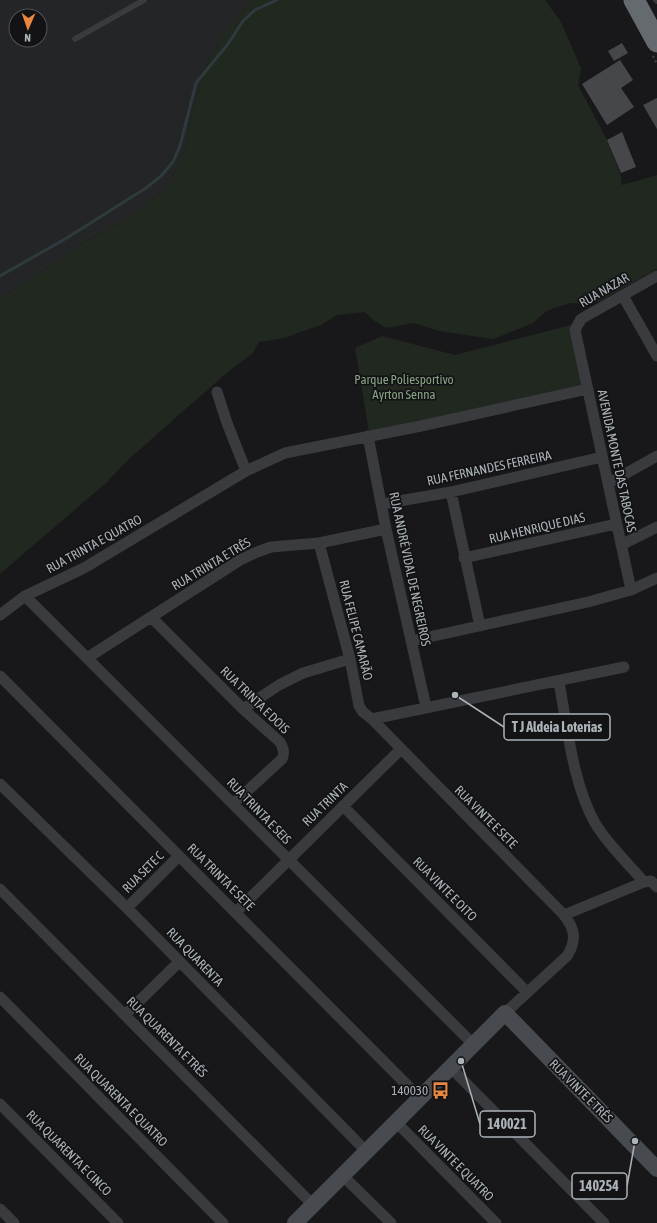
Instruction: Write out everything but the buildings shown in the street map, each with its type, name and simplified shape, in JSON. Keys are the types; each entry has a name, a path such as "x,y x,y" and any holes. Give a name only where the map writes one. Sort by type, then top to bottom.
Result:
{"highway":[{"path":"634,0 657,42"}],"main road":[{"path":"295,1223 396,1122 452,1069 505,1013"},
{"name":"RUA VINTE E TRÊS","path":"505,1013 657,1169"}],"street":[{"name":"RUA NAZAR","path":"576,337 576,330 581,319 657,276"},
{"path":"623,296 657,356"},
{"name":"AVENIDA MONTE DAS TABOCAS","path":"576,337 609,483 616,524 631,590"},
{"name":"RUA TRINTA E QUATRO","path":"0,615 25,596 84,568 246,471 286,453 588,389"},
{"path":"217,392 227,423 246,471"},
{"name":"RUA ANDRÉ VIDAL DE NEGREIROS","path":"368,436 386,529 426,707"},
{"path":"609,483 657,456"},
{"name":"RUA FERNANDES FERREIRA","path":"382,504 451,492 602,457"},
{"path":"451,492 464,558 480,626"},
{"name":"RUA HENRIQUE DIAS","path":"464,558 616,524"},
{"path":"621,545 657,527"},
{"name":"RUA TRINTA E TRÊS","path":"87,658 257,552 271,547 319,543 386,529"},
{"name":"RUA FELIPE CAMARÃO","path":"319,543 350,660 360,706 363,712 372,719"},
{"path":"411,641 588,602 631,590 657,578"},
{"name":"RUA TRINTA E SEIS","path":"25,596 287,860 361,930 474,1045"},
{"name":"RUA TRINTA E DOIS","path":"151,617 243,709 280,742 284,754 282,759 233,804"},
{"path":"243,709 266,693 303,673 350,660"},
{"path":"372,719 426,707 558,682 624,667"},
{"name":"RUA TRINTA E SETE","path":"0,676 421,1099"},
{"path":"558,682 574,759 586,803 596,824 614,848 644,882"},
{"name":"RUA VINTE E SETE","path":"372,719 400,750 564,915 573,929 573,946 567,956 527,992"},
{"name":"RUA TRINTA","path":"236,912 400,750"},
{"name":"RUA QUARENTA","path":"0,784 127,908 367,1152"},
{"name":"RUA VINTE E OITO","path":"343,806 527,992"},
{"name":"RUA SETE C","path":"127,908 179,856"},
{"path":"564,915 644,882 651,882 657,886"},
{"name":"RUA QUARENTA E TRÊS","path":"0,889 313,1205"},
{"path":"125,1015 179,962"},
{"path":"505,1013 527,992"},
{"name":"RUA QUARENTA E QUATRO","path":"0,998 223,1223"},
{"path":"452,1069 604,1223"},
{"name":"RUA QUARENTA E CINCO","path":"0,1104 118,1223"},
{"name":"RUA VINTE E QUATRO","path":"396,1122 496,1223"},
{"path":"343,1176 390,1223"},
{"path":"0,1209 14,1223"}],"lane":[{"path":"75,39 144,0"}],"shaded area":[{"path":"0,0 253,0 221,36 203,74 194,105 185,149 168,186 128,219 84,242 31,279 0,298"}],"green space":[{"path":"252,0 545,0 561,22 581,68 578,85 607,140 621,176 622,185 657,175 657,269 602,300 590,304 571,303 554,308 545,312 533,323 493,339 439,331 414,323 386,328 373,320 365,312 337,315 321,325 284,338 259,342 253,353 229,371 130,458 105,484 0,574 0,298 31,279 84,242 128,219 168,186 185,149 194,105 203,74 221,36"},
{"name":"Parque Poliesportivo Ayrton Senna","path":"575,324 590,392 370,438 355,348 382,336 455,355"}],"waterway":[{"path":"0,276 65,239 146,188 161,176 173,162 180,146 196,83 228,44 243,21 255,10 277,0"}],"place":[{"name":"T J Aldeia Loterias","path":"455,695"},
{"name":"140021","path":"461,1061"},
{"name":"140030","path":"441,1090"},
{"name":"140254","path":"635,1141"}]}
